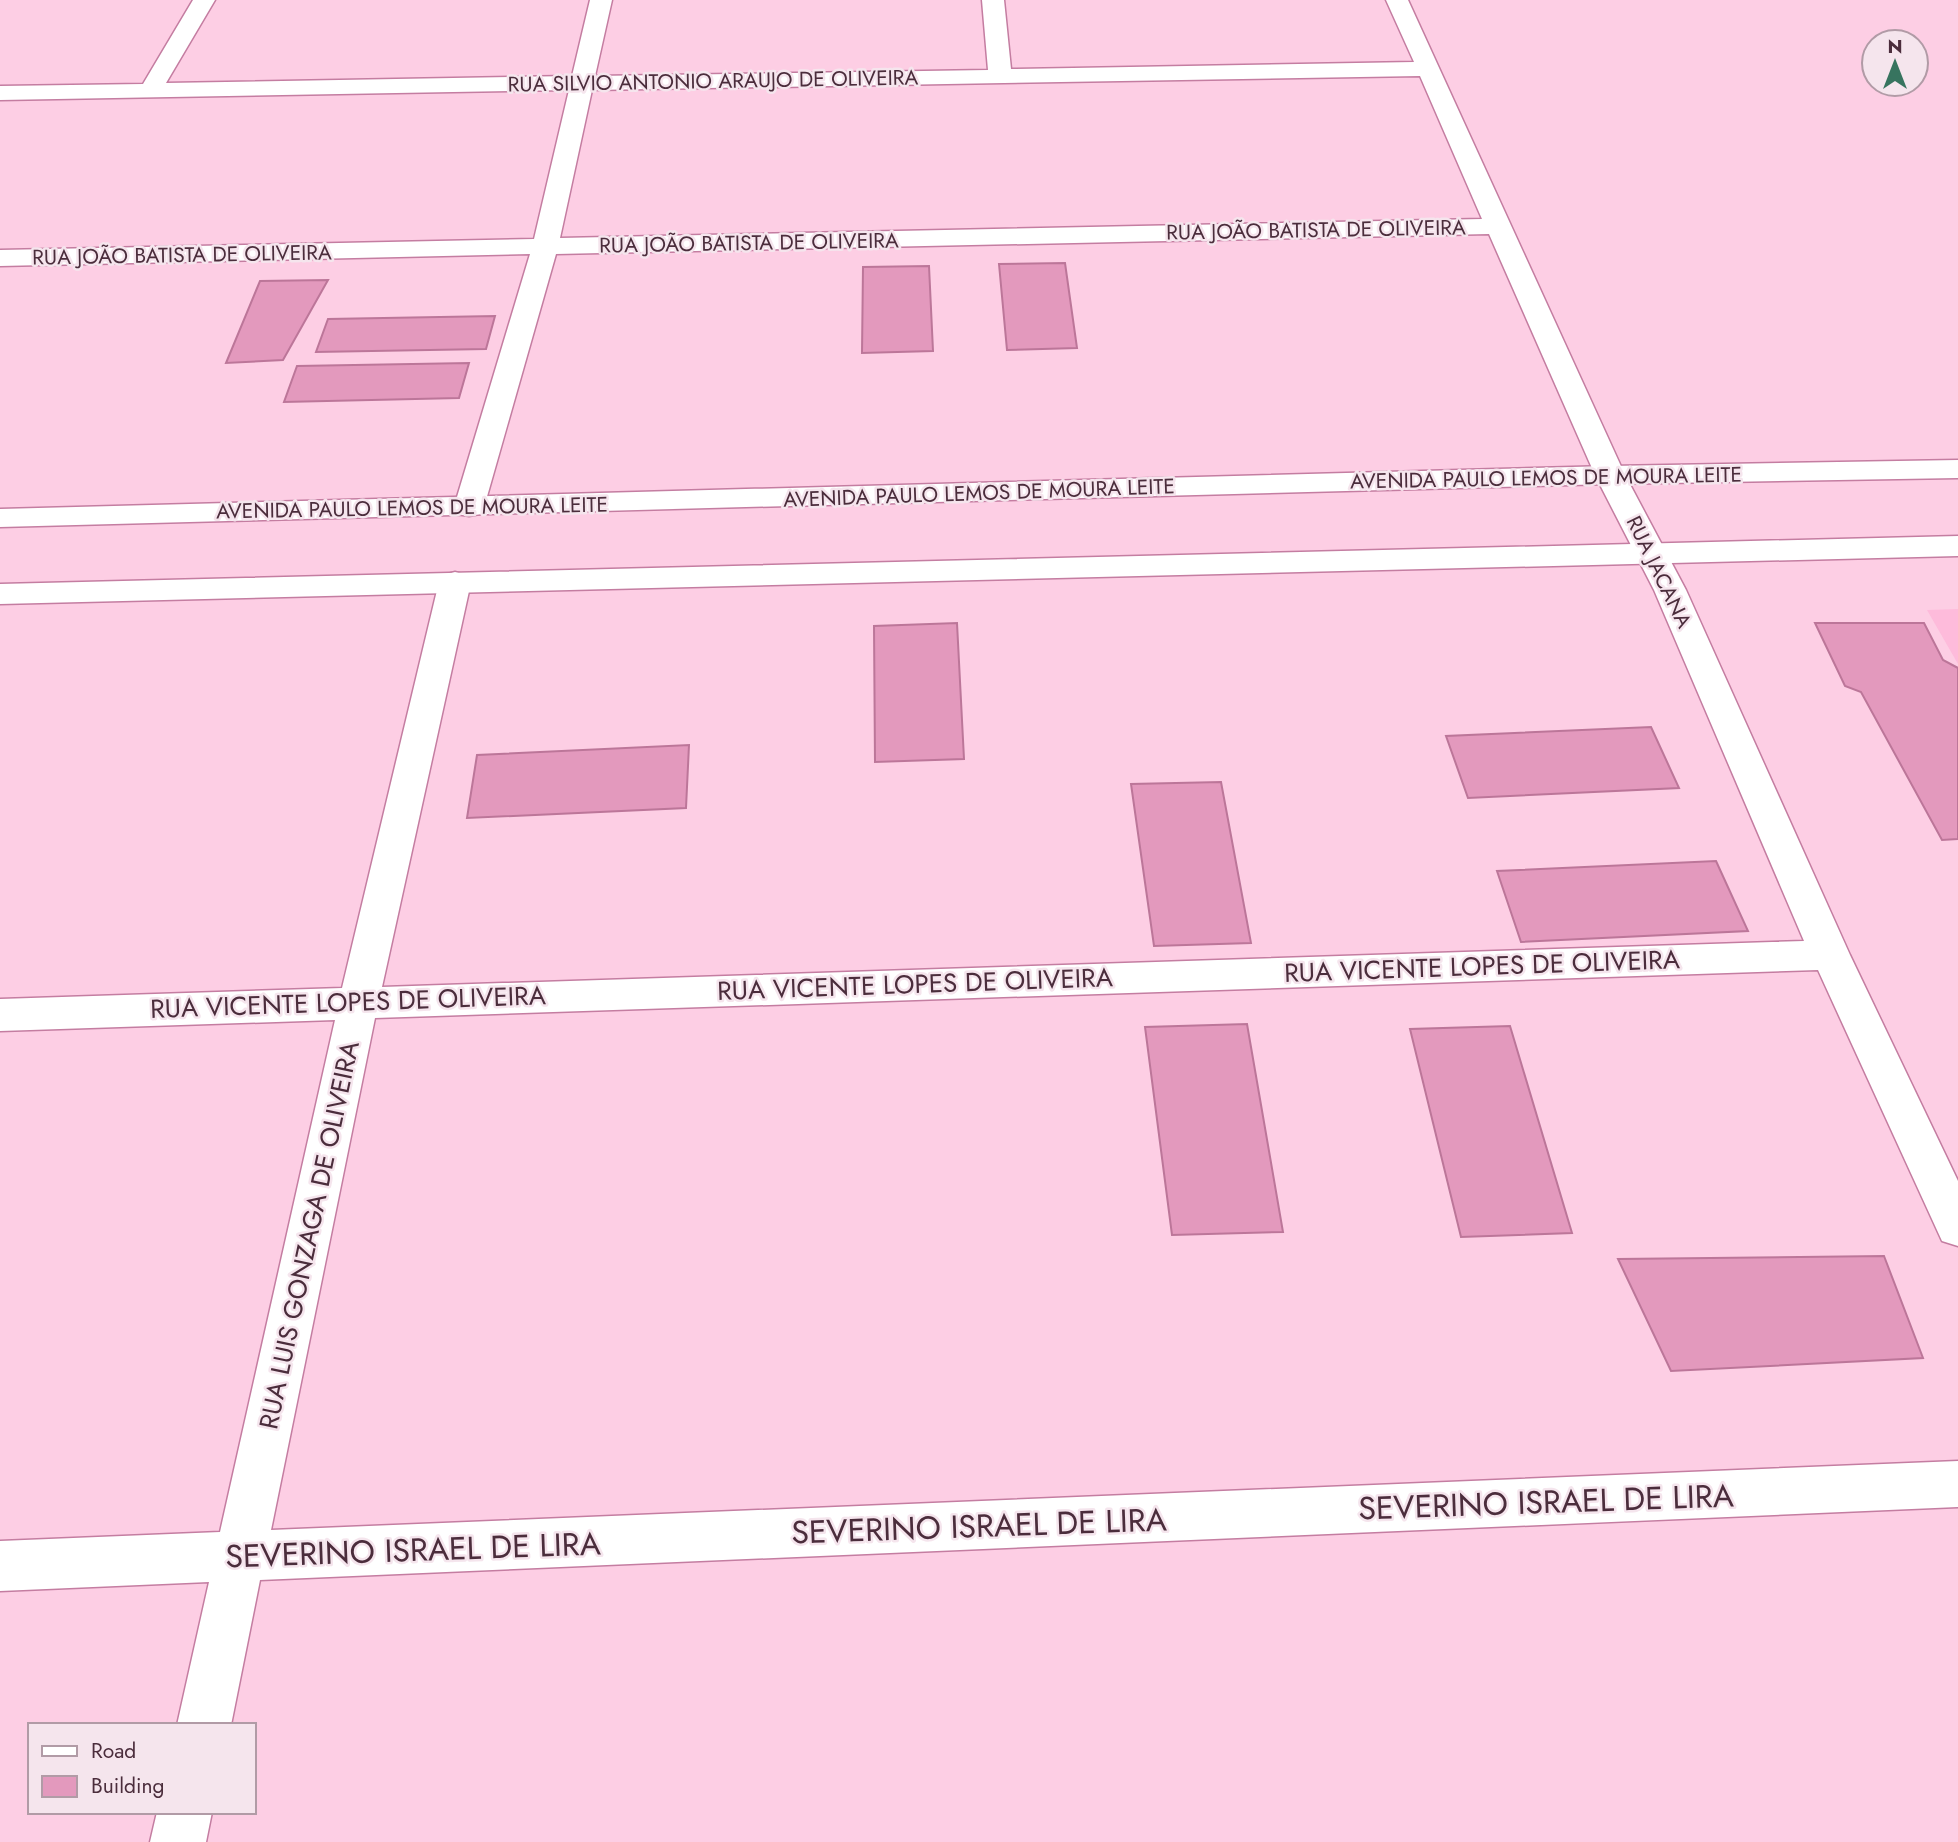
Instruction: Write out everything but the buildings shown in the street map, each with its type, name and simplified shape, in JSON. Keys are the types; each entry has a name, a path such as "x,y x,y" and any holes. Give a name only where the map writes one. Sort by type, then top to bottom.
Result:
{"street":[{"path":"151,90 204,0"},
{"path":"469,507 545,248 601,0"},
{"path":"993,0 1000,75"},
{"name":"RUA JACANA","path":"1397,0 1610,475 1670,590 1830,955 1958,1227"},
{"name":"RUA SILVIO ANTONIO ARAUJO DE OLIVEIRA","path":"0,93 1426,69"},
{"name":"RUA JOÃO BATISTA DE OLIVEIRA","path":"0,258 1498,226"},
{"name":"AVENIDA PAULO LEMOS DE MOURA LEITE","path":"0,518 1958,468"},
{"path":"0,594 1958,546"},
{"name":"RUA LUIS GONZAGA DE OLIVEIRA","path":"204,1723 359,1001 456,582"},
{"name":"RUA VICENTE LOPES DE OLIVEIRA","path":"0,1015 359,1001 1830,955"},
{"name":"SEVERINO ISRAEL DE LIRA","path":"0,1566 1958,1484"},
{"path":"178,1842 185,1814"}],"shaded area":[{"path":"1958,609 1958,664 1927,610"}]}
